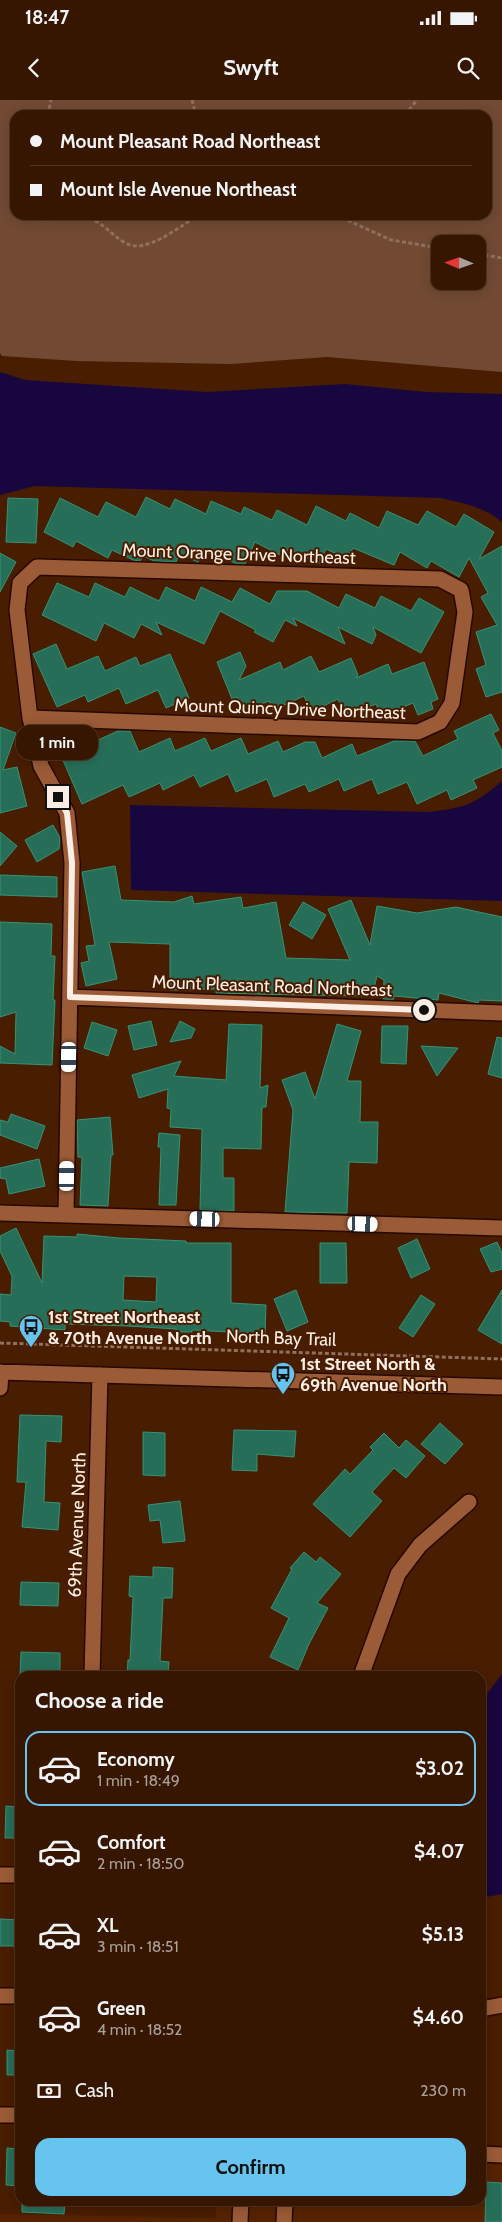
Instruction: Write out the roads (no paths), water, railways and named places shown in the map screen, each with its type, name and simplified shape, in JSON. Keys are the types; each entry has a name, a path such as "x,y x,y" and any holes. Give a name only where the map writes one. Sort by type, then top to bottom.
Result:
{"street":[{"name":"Mount Orange Drive Northeast","path":"30,718 17,610 20,583 37,567 440,579 461,590"},
{"name":"Mount Quincy Drive Northeast","path":"30,718 418,732 440,722 452,703 466,612 461,590"},
{"path":"30,718 41,766 67,813 72,863 66,1215"},
{"name":"Mount Pleasant Road Northeast","path":"70,997 502,1013"},
{"path":"0,1213 502,1228"},
{"path":"0,1388 0,1372 502,1387"},
{"name":"69th Avenue North","path":"92,1671 100,1375"},
{"path":"363,1671 398,1574 420,1545 469,1502"},
{"path":"0,1874 15,1875"},
{"path":"0,1996 15,1996"},
{"path":"486,2008 502,2005"},
{"path":"0,2115 15,2115"},
{"path":"486,2154 502,2155"},
{"path":"240,2222 241,2206"},
{"path":"284,2222 285,2206"}],"place":[{"name":"1st Street Northeast & 70th Avenue North","path":"31,1348"},
{"name":"1st Street North & 69th Avenue North","path":"283,1395"}]}
